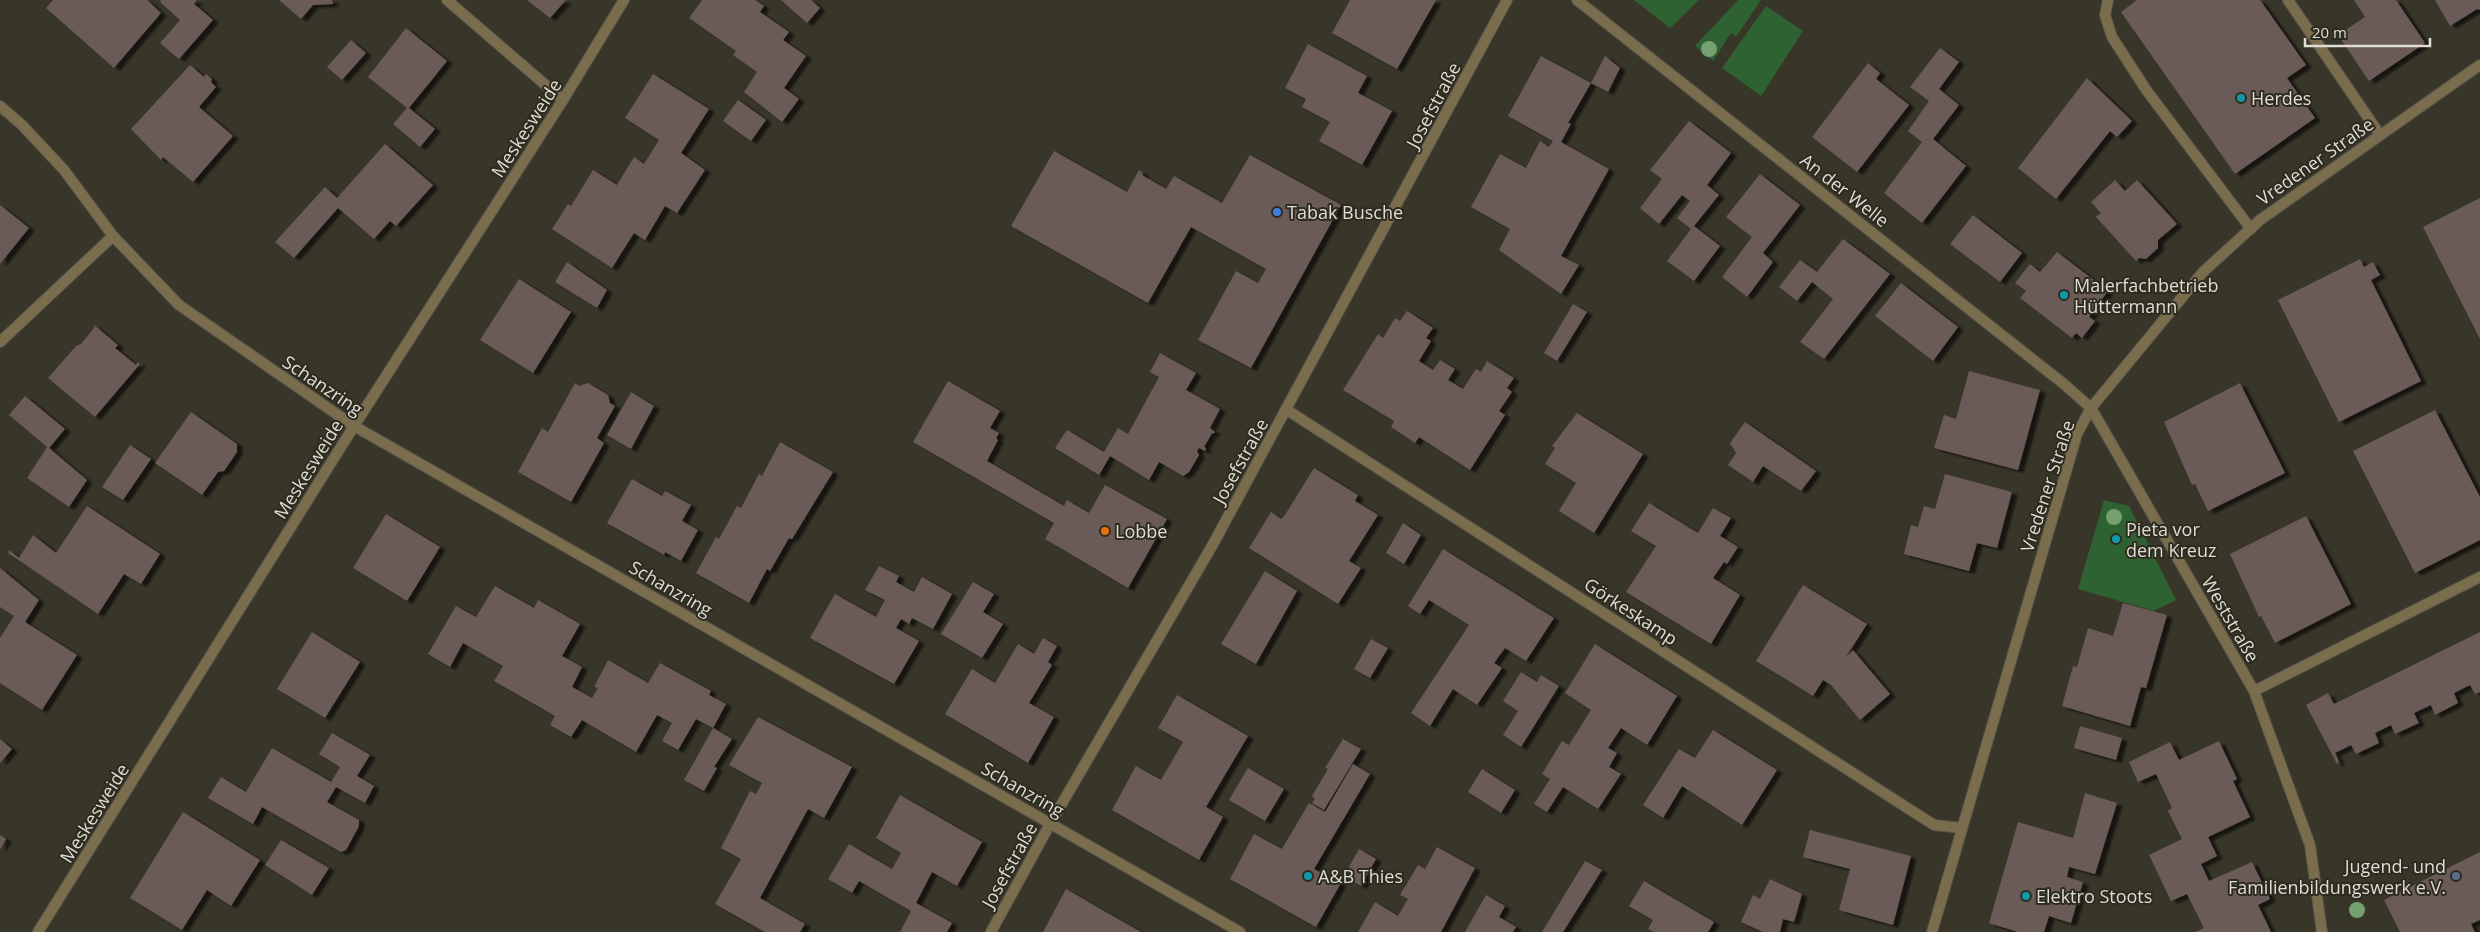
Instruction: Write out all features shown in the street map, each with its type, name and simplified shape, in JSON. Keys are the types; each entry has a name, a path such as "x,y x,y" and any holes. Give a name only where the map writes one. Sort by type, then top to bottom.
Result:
{"street":[{"path":"447,0 563,100"},
{"name":"Meskesweide","path":"38,932 354,426 563,100 624,0"},
{"name":"Josefstraße","path":"991,932 1050,824 1212,546 1507,0"},
{"name":"An der Welle","path":"1577,0 2064,384 2091,408"},
{"path":"2108,0 2105,15 2112,38 2147,91 2250,229"},
{"path":"2288,0 2380,135"},
{"name":"Vredener Straße","path":"1932,932 2077,434 2091,408 2203,272 2250,229 2327,171 2480,65"},
{"name":"Schanzring","path":"0,106 22,125 64,170 112,236 178,305 354,426 1240,932"},
{"path":"0,342 112,236"},
{"name":"Weststraße","path":"2091,408 2254,691 2310,845 2322,932"},
{"name":"Görkeskamp","path":"1287,410 1934,825 1962,828"},
{"path":"2254,691 2480,578"}],"green space":[{"path":"1634,0 1699,0 1670,28"},
{"path":"1738,0 1761,0 1736,37 1731,33 1713,61 1695,46"},
{"path":"1766,6 1803,31 1761,96 1722,68"},
{"path":"2104,500 2129,506 2176,600 2154,611 2078,589"}],"building":[{"path":"53,0 147,0 161,13 114,68 46,8"},
{"path":"161,0 197,0 194,4 213,20 179,59 160,43 180,20 160,2"},
{"path":"279,0 332,0 333,4 313,5 301,19"},
{"path":"527,0 566,0 550,18"},
{"path":"702,0 755,0 764,6 760,12 789,32 783,40 806,56 784,88 799,99 782,122 744,92 757,72 733,55 736,51 689,18"},
{"path":"781,0 811,0 820,8 807,23"},
{"path":"1350,0 1436,0 1397,69 1332,33"},
{"name":"Herdes","path":"2137,0 2260,0 2306,65 2287,78 2315,118 2235,174 2121,12"},
{"path":"2354,0 2396,0 2425,43 2369,81 2338,35 2365,17"},
{"path":"2435,0 2480,0 2480,10 2477,9 2450,26"},
{"path":"406,28 447,61 409,108 435,129 420,147 393,124 407,108 368,77"},
{"path":"351,40 366,53 342,80 327,67"},
{"path":"1308,44 1367,76 1358,93 1392,111 1362,165 1319,141 1330,122 1302,107 1306,99 1285,88"},
{"path":"1940,48 1959,62 1939,89 1959,105 1933,139 1966,166 1922,223 1884,193 1922,142 1908,131 1929,101 1910,87"},
{"path":"1541,56 1591,83 1568,123 1571,124 1561,142 1609,169 1561,256 1579,265 1561,294 1499,250 1510,229 1471,207 1500,154 1526,168 1540,141 1549,147 1553,141 1508,116"},
{"path":"1605,56 1620,68 1608,92 1591,83"},
{"path":"1868,63 1880,73 1876,79 1909,105 1857,172 1812,137"},
{"path":"190,65 204,77 206,74 212,79 211,82 216,87 199,107 233,136 193,182 163,157 161,160 131,129"},
{"path":"653,74 709,109 681,153 705,170 677,213 665,206 645,240 634,233 612,268 552,229 568,204 571,206 593,170 617,185 634,157 644,164 659,140 625,118"},
{"path":"2087,78 2132,121 2117,137 2110,131 2056,199 2018,168"},
{"path":"738,100 766,120 751,141 723,121"},
{"path":"1689,121 1731,153 1707,185 1719,195 1694,226 1720,246 1694,281 1667,261 1691,229 1677,218 1690,201 1682,195 1659,224 1640,208 1662,179 1650,170"},
{"path":"385,144 433,185 396,226 390,221 374,239 338,208 294,258 275,242 325,187 337,198"},
{"path":"1054,151 1127,192 1139,170 1143,173 1142,175 1166,189 1174,176 1222,203 1250,155 1341,205 1251,368 1198,340 1236,271 1258,283 1266,269 1191,227 1148,303 1011,226"},
{"path":"1760,174 1800,205 1763,253 1773,262 1747,297 1722,277 1752,237 1726,217"},
{"path":"2115,180 2125,191 2137,180 2177,224 2158,240 2158,248 2146,259 2139,258 2136,261 2096,217 2101,213 2091,202"},
{"path":"2480,198 2480,339 2423,227"},
{"path":"0,205 29,228 0,264"},
{"path":"1973,215 2022,253 2000,282 1950,244"},
{"path":"1843,239 1890,274 1824,359 1800,342 1833,299 1812,282 1797,301 1779,287 1800,260 1817,272"},
{"name":"Malerfachbetrieb Hüttermann","path":"2057,252 2108,291 2089,317 2095,321 2082,338 2076,333 2072,338 2020,298 2026,291 2015,283 2030,264 2040,272"},
{"path":"2360,259 2364,267 2373,262 2380,275 2371,280 2421,381 2339,422 2278,300"},
{"path":"567,262 607,290 597,308 555,282"},
{"path":"519,279 571,312 533,373 480,340"},
{"path":"1901,283 1958,327 1933,361 1875,316"},
{"path":"1573,304 1587,312 1557,361 1544,353"},
{"path":"1407,311 1433,328 1426,338 1431,341 1419,361 1433,370 1440,360 1455,369 1448,380 1463,389 1476,369 1481,372 1487,361 1514,378 1507,388 1512,392 1499,411 1505,415 1470,470 1419,437 1415,443 1391,427 1394,421 1343,390 1378,334 1383,338 1395,318 1400,321"},
{"path":"94,325 118,345 115,348 136,365 138,362 140,364 95,417 48,378 76,346 81,344 94,328"},
{"path":"1160,353 1196,373 1186,390 1220,409 1210,428 1215,432 1212,433 1204,447 1206,448 1205,451 1199,448 1197,451 1199,455 1189,472 1183,476 1159,462 1149,480 1110,456 1099,475 1055,448 1067,430 1104,452 1118,428 1128,434 1159,377 1150,372"},
{"path":"1969,371 2040,390 2018,470 1934,448 1944,415 1956,419"},
{"path":"948,381 1000,411 990,428 999,433 996,438 998,440 987,461 1064,506 1067,500 1089,513 1105,485 1167,519 1128,588 1045,539 1054,523 913,442"},
{"path":"575,383 579,386 588,383 608,395 610,403 615,406 597,438 604,443 571,502 518,472 542,428 548,432"},
{"path":"2240,383 2285,473 2208,511 2195,484 2192,485 2164,422"},
{"path":"631,392 654,406 631,449 607,435"},
{"path":"25,396 65,429 49,448 87,480 69,507 27,478 47,447 9,415"},
{"path":"2435,410 2480,497 2480,540 2415,573 2353,451"},
{"path":"191,412 237,444 237,452 224,471 218,472 202,495 155,463"},
{"path":"1577,413 1643,454 1594,533 1559,511 1576,483 1545,464 1555,448 1552,446"},
{"path":"1745,422 1816,471 1801,491 1763,466 1753,482 1728,465 1736,453 1730,443"},
{"path":"780,442 833,472 792,539 789,538 770,571 767,569 749,603 696,573 716,537 719,539 737,506 741,508 759,474 762,476"},
{"path":"130,445 151,459 123,500 102,487"},
{"path":"1314,468 1358,495 1355,501 1378,515 1349,561 1361,568 1338,604 1249,548 1271,512 1281,519 1285,515"},
{"path":"1945,474 2012,492 1997,548 1977,543 1969,571 1904,554 1911,525 1918,527 1924,506 1935,509"},
{"path":"632,479 662,496 665,491 691,505 682,521 698,530 681,561 665,552 664,555 607,523"},
{"path":"1649,503 1698,533 1713,508 1731,518 1720,536 1738,547 1727,564 1724,562 1713,578 1740,595 1711,644 1626,592 1656,546 1631,531"},
{"path":"87,506 160,554 141,584 124,574 98,614 8,553 9,550 19,558 33,535 56,553"},
{"path":"386,514 440,547 407,601 353,568"},
{"path":"2306,516 2351,604 2275,643 2261,616 2259,617 2230,554"},
{"path":"1403,523 1421,535 1404,564 1386,553"},
{"path":"1443,549 1554,618 1526,661 1505,648 1494,663 1502,668 1477,705 1453,689 1430,726 1411,713 1469,625 1429,600 1420,614 1408,606"},
{"path":"879,566 899,576 896,582 914,592 922,577 952,594 933,629 912,618 909,624 901,619 896,628 919,641 894,684 810,638 835,594 876,617 885,600 865,590"},
{"path":"0,568 39,600 25,622 77,655 42,710 0,683 0,638 14,616 0,607"},
{"path":"1265,571 1297,591 1256,664 1221,644"},
{"path":"973,582 994,594 983,612 1003,624 982,658 941,634"},
{"path":"1803,585 1867,624 1846,657 1853,650 1890,694 1860,720 1831,685 1823,680 1813,696 1756,661"},
{"path":"495,586 534,608 538,600 580,624 562,656 582,667 572,687 592,698 598,688 594,687 608,660 648,683 660,663 711,691 709,695 726,704 713,728 696,719 678,750 662,741 672,723 657,715 636,752 582,720 571,737 550,725 555,716 494,681 503,666 463,643 450,667 428,654 456,606 476,617"},
{"path":"2123,603 2167,615 2146,688 2141,687 2130,726 2062,706 2073,666 2077,667 2088,628 2113,636"},
{"path":"312,632 360,662 325,718 277,689"},
{"path":"2480,632 2480,692 2475,694 2470,685 2454,693 2458,703 2435,715 2431,705 2414,713 2419,723 2395,734 2391,725 2375,733 2379,743 2356,754 2351,745 2335,753 2339,762 2337,764 2306,705 2328,693 2334,704"},
{"path":"1043,638 1057,646 1048,662 1052,665 1029,703 1054,717 1028,763 945,714 972,669 995,683 1018,644 1034,654"},
{"path":"1371,639 1388,648 1370,678 1354,669"},
{"path":"1595,644 1677,696 1647,745 1621,728 1608,748 1617,753 1609,767 1621,774 1598,809 1563,787 1547,812 1534,804 1550,779 1542,774 1562,741 1569,745 1591,710 1565,693"},
{"path":"1521,672 1537,682 1541,675 1559,686 1521,747 1503,735 1518,711 1503,701"},
{"path":"1177,695 1248,736 1206,807 1223,817 1199,860 1112,810 1136,766 1161,780 1183,742 1158,728"},
{"path":"758,717 852,767 824,818 808,809 760,898 805,924 800,932 765,932 715,904 741,859 721,848 750,791 756,794 762,783 729,765"},
{"path":"2080,726 2122,738 2116,760 2074,748"},
{"path":"713,728 732,739 714,767 717,768 704,791 684,780"},
{"path":"1713,730 1777,770 1742,825 1682,786 1663,818 1643,805 1679,749 1695,758"},
{"path":"332,733 370,755 357,776 374,786 365,803 336,787 327,802 359,820 359,826 346,850 341,852 262,807 253,824 208,798 221,777 246,792 272,748 331,782 340,767 319,754"},
{"path":"0,739 12,749 0,763"},
{"path":"1343,739 1361,749 1324,810 1312,803 1315,799 1312,796 1328,769 1325,768"},
{"path":"2219,741 2237,779 2233,781 2250,817 2208,837 2217,856 2201,864 2209,881 2252,862 2270,899 2258,905 2271,932 2195,932 2204,928 2187,894 2171,901 2149,855 2182,839 2168,811 2172,808 2156,774 2138,782 2129,762 2170,742 2179,760"},
{"path":"1353,764 1370,774 1314,869 1341,883 1316,927 1230,879 1254,834 1282,849 1309,803 1325,812"},
{"path":"1248,768 1284,789 1265,821 1229,800"},
{"path":"1482,769 1515,790 1501,813 1468,792"},
{"name":"Elektro Stoots","path":"2085,793 2117,803 2095,874 2069,867 2067,877 2083,882 2071,923 2049,916 2044,932 2018,932 1989,923 2018,822 2073,838"},
{"path":"900,795 982,842 957,886 932,872 916,903 952,923 947,932 900,932 911,911 859,881 852,893 828,879 849,844 892,869 901,853 876,838"},
{"path":"183,812 260,860 231,906 207,890 182,930 130,898"},
{"path":"1810,830 1911,856 1893,925 1839,910 1850,869 1803,857"},
{"path":"0,835 6,839 0,850"},
{"path":"281,840 329,868 312,895 265,865"},
{"path":"1437,847 1475,868 1441,932 1358,932 1375,902 1398,916 1408,899 1400,895 1418,865 1425,869"},
{"path":"1359,849 1376,859 1361,886 1344,876"},
{"name":"Jugend- und Familienbildungswerk e.V.","path":"2480,852 2480,920 2471,924 2475,932 2400,932 2384,900"},
{"path":"1585,861 1602,870 1563,932 1542,932"},
{"path":"1770,879 1802,894 1794,922 1783,919 1780,932 1763,932 1741,922 1753,895 1760,899"},
{"path":"1644,881 1714,922 1708,932 1654,932 1648,929 1653,920 1629,906"},
{"path":"1066,889 1111,915 1141,932 1043,932"},
{"path":"1486,895 1505,906 1499,917 1516,927 1513,932 1465,932"}],"place":[{"name":"Herdes","path":"2241,98"},
{"name":"Tabak Busche","path":"1277,212"},
{"name":"Malerfachbetrieb Hüttermann","path":"2064,295"},
{"name":"Lobbe","path":"1105,531"},
{"name":"Pieta vor dem Kreuz","path":"2116,539"},
{"name":"A&B Thies","path":"1308,876"},
{"name":"Jugend- und Familienbildungswerk e.V.","path":"2456,876"},
{"name":"Elektro Stoots","path":"2026,896"}]}
